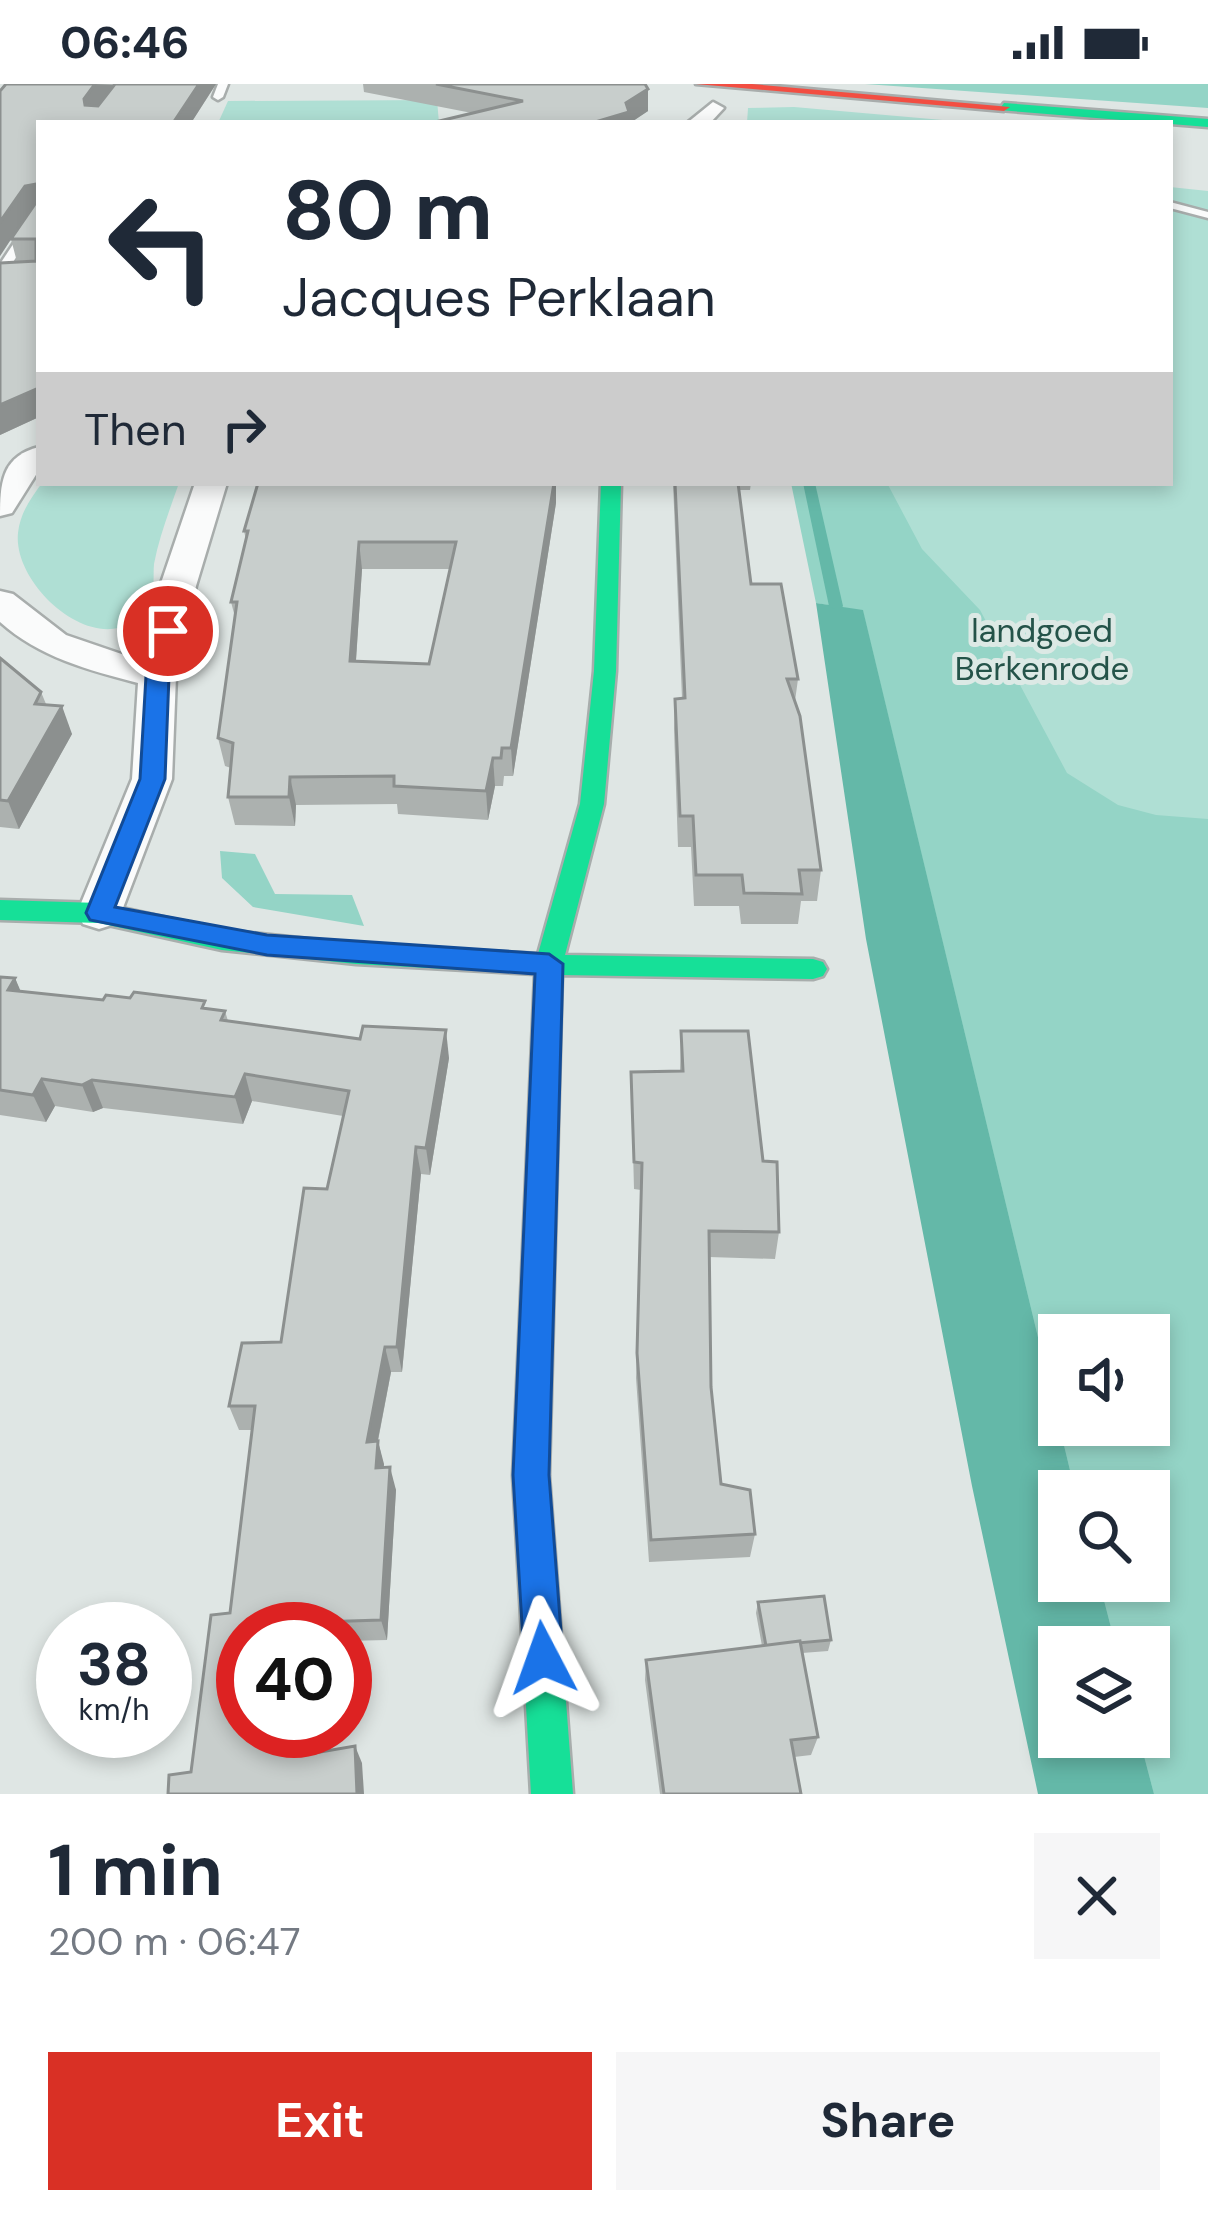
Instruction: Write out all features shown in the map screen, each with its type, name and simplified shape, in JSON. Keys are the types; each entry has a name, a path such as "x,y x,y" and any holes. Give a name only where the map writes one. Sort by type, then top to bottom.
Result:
{"street":[{"path":"765,84 832,95 1098,120"},
{"path":"704,105 832,95"},
{"path":"1173,122 1208,123"},
{"path":"0,275 36,274"},
{"path":"0,506 22,467 36,458"},
{"path":"99,913 152,779 158,676 178,586 210,486"},
{"path":"552,1794 531,1475 549,964 592,804 605,671 611,486"},
{"path":"0,602 26,630 94,660 158,676"},
{"path":"0,910 99,913 267,945 549,964 813,969"}],"lane":[{"path":"218,97 223,84"},
{"path":"1173,206 1208,215"},
{"path":"0,275 36,218"}],"green space":[{"path":"437,100 439,120 219,120 228,101"},
{"path":"794,107 943,120 747,120 748,108"},
{"name":"landgoed Berkenrode","path":"1173,187 1208,191 1208,1794 1130,1794 1122,1758 1170,1758 1170,1626 1096,1626 1090,1602 1170,1602 1170,1470 1064,1470 1059,1446 1170,1446 1170,1314 1038,1314 1038,1348 833,486 1173,486"},
{"path":"40,486 178,486 156,554 152,597 133,621 112,629 90,626 47,599 20,556 18,533"}],"shaded area":[{"path":"865,84 1208,84 1208,108"},
{"name":"landgoed Berkenrode","path":"792,486 889,486 922,549 980,610 1067,773 1118,805 1156,815 1208,819 1208,1794 1154,1794 1145,1758 1170,1758 1170,1626 1111,1626 1104,1602 1170,1602 1170,1470 1070,1470 1064,1446 1170,1446 1170,1314 1038,1314 1038,1338 863,611 816,603"},
{"path":"816,603 863,610 1038,1337 1038,1446 1064,1446 1070,1470 1038,1470 1038,1602 1104,1602 1111,1626 1038,1626 1038,1758 1145,1758 1154,1794 1038,1794 972,1486 866,939"},
{"path":"220,851 255,854 275,894 352,895 364,926 253,907 222,878"}],"building":[{"path":"6,84 95,84 84,99 85,105 98,106 115,84 199,84 175,120 36,120 36,184 25,186 0,222 0,91"},
{"path":"436,84 645,84 648,89 626,103 629,112 602,120 444,120 523,101"},
{"path":"36,202 36,239 11,239"},
{"path":"36,261 36,389 0,405 0,263"},
{"path":"257,486 554,486 511,748 502,748 501,758 493,758 486,791 394,786 394,776 290,777 289,797 228,797 233,743 218,738 237,602 231,602 248,531 244,531","holes":["359,542 456,542 429,664 350,661"]},
{"path":"675,486 738,486 751,584 781,584 798,679 787,679 800,716 821,870 799,870 802,894 744,893 742,875 696,875 693,816 680,816 675,699 685,698"},
{"path":"0,658 41,692 35,704 62,706 8,801 0,800"},
{"path":"0,977 15,978 8,990 103,1000 106,995 130,998 134,992 205,1001 202,1008 225,1011 221,1020 360,1039 363,1026 446,1030 426,1148 416,1147 397,1347 385,1347 367,1442 378,1441 376,1468 390,1467 381,1620 372,1620 372,1602 231,1602 255,1406 229,1406 242,1343 281,1342 304,1188 327,1189 349,1091 245,1074 235,1097 92,1080 82,1085 42,1079 33,1095 0,1090"},
{"path":"681,1031 748,1031 763,1161 777,1162 779,1232 709,1231 711,1387 721,1484 750,1490 755,1534 651,1540 637,1353 642,1163 634,1162 631,1072 683,1071"},
{"path":"824,1596 831,1640 766,1646 758,1602"},
{"path":"216,1614 216,1758 356,1758 357,1794 168,1794 169,1775 191,1772 211,1615"},
{"path":"800,1641 818,1737 791,1740 801,1794 664,1794 646,1660"}],"waterway":[{"path":"810,486 836,606"}],"traffic: fast":[{"path":"1004,107 1170,120"},
{"path":"1173,120 1208,123"},
{"path":"552,1794 531,1476 549,965 592,804 605,671 611,486"},
{"path":"0,910 99,913 222,940 356,954 549,965 813,969"}],"traffic: jam":[{"path":"702,84 1004,107"}],"route":[{"path":"168,631 158,676 152,779 99,913 222,940 356,954 549,964 531,1475 543,1658"}]}
